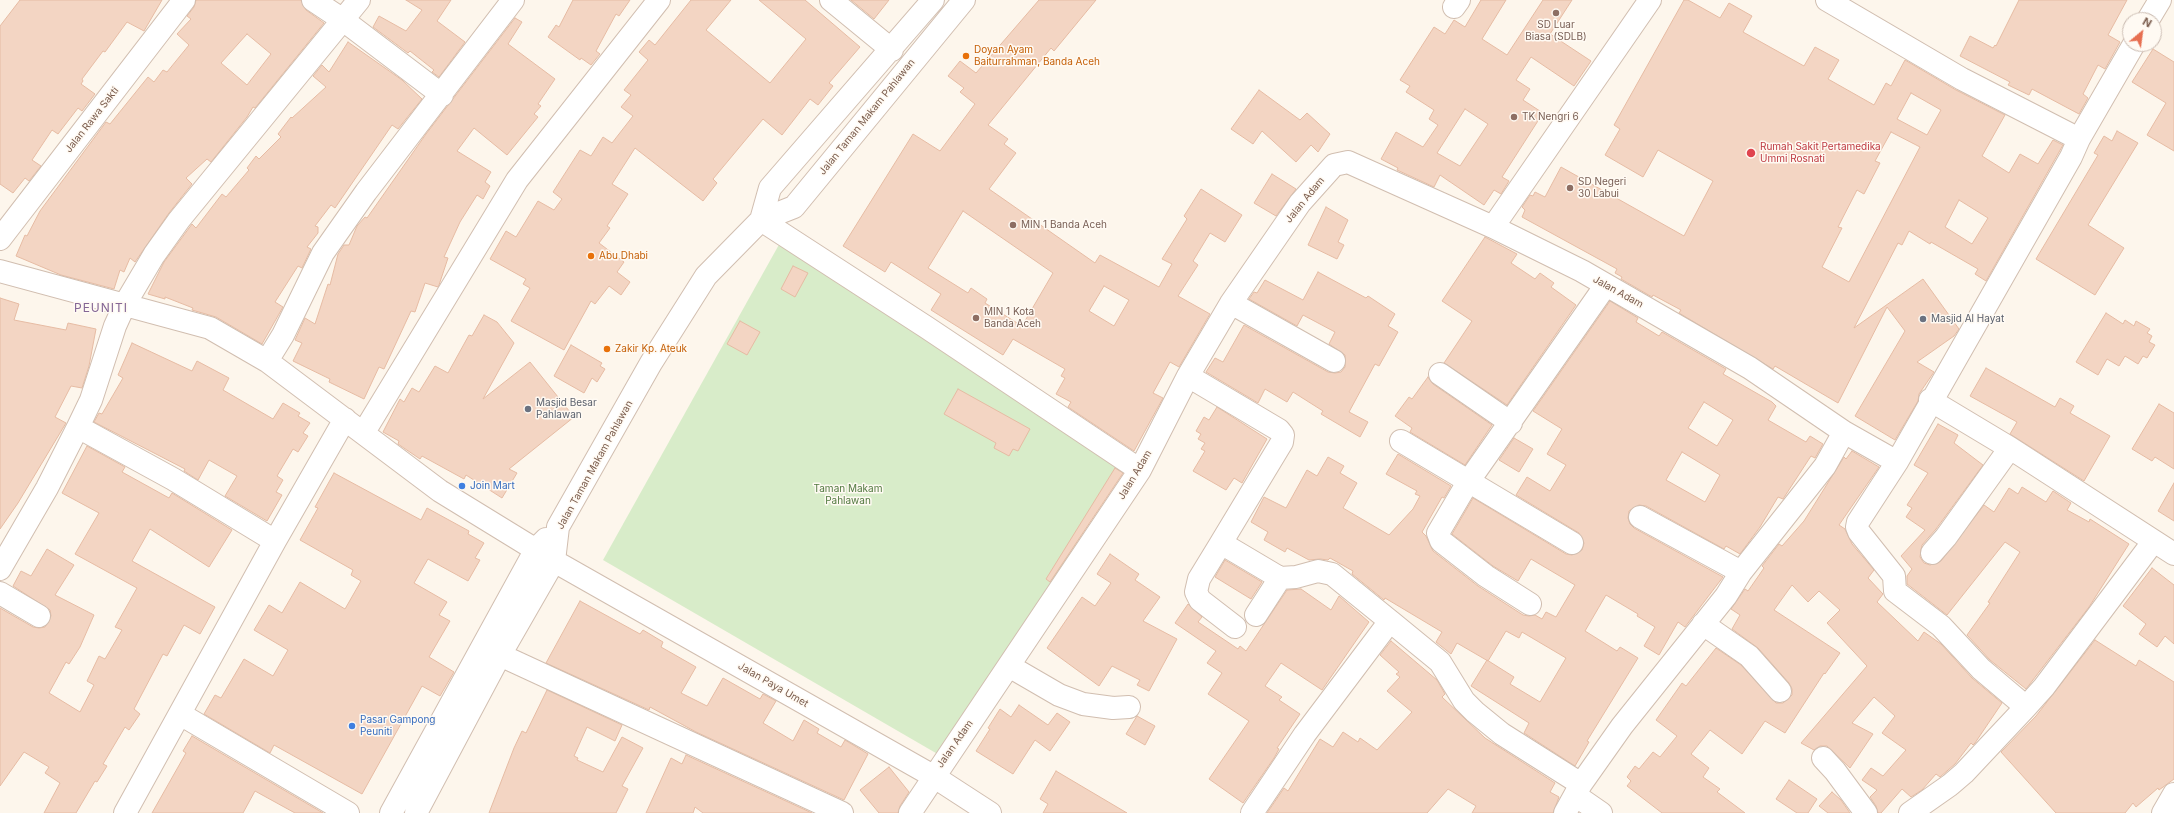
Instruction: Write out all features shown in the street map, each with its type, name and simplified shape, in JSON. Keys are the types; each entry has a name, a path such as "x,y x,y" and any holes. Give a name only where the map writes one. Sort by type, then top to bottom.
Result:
{"street":[{"name":"Jalan Rawa Sakti","path":"0,239 184,0"},
{"path":"313,0 343,20 442,95"},
{"path":"0,569 7,542 46,488 78,427 91,400 115,326 125,304 154,255 179,220 359,0"},
{"path":"267,360 283,335 323,253 366,192 442,95 513,0"},
{"path":"364,432 517,180 659,0"},
{"path":"831,0 892,50 933,0"},
{"name":"Jalan Taman Makam Pahlawan","path":"416,813 500,655 554,561 558,527 651,363 703,282 727,254 761,220 794,207 964,0"},
{"path":"1493,227 1650,0"},
{"path":"1827,0 1962,79 2079,139"},
{"path":"2153,12 2160,0"},
{"name":"Jalan Taman Makam Pahlawan","path":"761,220 770,188 892,50"},
{"path":"2026,707 1981,669 1941,626 1895,591 1894,576 1859,532 1858,522 1897,462 1930,400 2071,157 2079,139 2129,52"},
{"name":"Jalan Adam","path":"910,813 933,776 1009,666 1140,470 1188,376 1231,303 1300,203 1334,165 1348,162 1493,227 1606,285 1750,368 1844,432 1897,462"},
{"path":"761,220 926,327 1140,470"},
{"name":"Jalan Paya Umet","path":"0,271 210,328 267,360 440,491 554,561 933,776 990,813"},
{"path":"1530,604 1486,576 1438,537 1439,528 1468,482 1511,423 1606,285"},
{"path":"1231,303 1334,361"},
{"path":"1440,374 1511,423"},
{"path":"1188,376 1279,430 1283,435 1282,442 1199,579 1196,592 1200,600 1236,627"},
{"path":"1930,400 2010,448 2174,554"},
{"path":"126,813 275,541 345,419"},
{"path":"78,427 173,479 275,541"},
{"path":"1574,797 1650,689 1703,624 1741,572 1825,466 1844,432"},
{"path":"1401,441 1572,543"},
{"path":"1932,553 1946,537 2010,448"},
{"path":"1640,517 1741,572"},
{"path":"392,813 536,549 558,527"},
{"path":"1910,813 1950,785 1964,773 2026,707 2044,687 2102,607 2154,542"},
{"path":"1221,543 1280,578 1325,571 1340,579 1440,662 1456,690 1475,712 1574,797 1601,813"},
{"path":"1256,615 1280,578"},
{"path":"0,593 39,616"},
{"path":"1252,813 1304,734 1390,621"},
{"path":"1703,624 1749,656 1780,691"},
{"path":"500,655 842,813"},
{"path":"1009,666 1059,695 1083,704 1113,708 1129,707"},
{"path":"455,695 473,706"},
{"path":"180,714 348,813"},
{"path":"1823,758 1835,771 1866,813"},
{"path":"2163,813 2174,794"}],"green space":[{"name":"Taman Makam Pahlawan","path":"781,241 1130,459 941,756 603,560"}],"building":[{"path":"20,0 162,0 144,31 127,22 105,52 103,51 82,79 83,81 81,84 95,94 82,111 78,108 58,134 52,130 32,160 41,166 29,181 25,178 13,193 0,184 0,26"},
{"path":"196,0 301,0 306,10 324,23 255,108 253,107 247,117 211,162 207,159 186,178 192,184 169,213 135,262 130,258 124,272 120,270 114,289 61,275 16,256 25,235 27,236 40,211 106,122 110,124 148,77 154,82 163,70 167,72 189,45 177,34 191,19 187,16 194,7","holes":["247,34 271,54 247,85 221,63"]},
{"path":"406,0 451,0 437,21 465,42 439,77 432,72 434,70 410,51 408,53 373,27 379,16 406,31 422,10"},
{"path":"573,0 630,0 619,16 616,14 596,51 600,54 591,65 581,58 580,60 548,37 556,25 559,27"},
{"path":"691,0 731,0 706,30 770,83 806,39 759,0 805,0 860,47 829,83 833,86 818,105 810,99 782,135 763,119 713,179 717,183 703,201 635,148 612,184 628,194 607,226 610,228 599,243 624,262 617,272 630,282 621,295 609,286 595,304 591,301 564,350 511,321 530,288 523,284 526,279 490,259 506,231 516,237 538,201 554,210 562,199 553,192 580,150 591,156 603,137 612,143 633,116 621,107 631,95 624,90 648,60 639,52 649,40 655,45"},
{"path":"851,0 889,0 874,19"},
{"path":"1039,0 1096,0 1054,51 1051,48 988,125 1008,139 1004,144 1016,153 989,189 1095,263 1100,255 1159,287 1172,264 1162,259 1187,219 1184,216 1201,189 1242,215 1225,242 1210,233 1193,261 1198,265 1178,296 1210,314 1179,367 1170,362 1153,393 1163,398 1134,451 1068,407 1071,402 1056,394 1065,378 1061,376 1065,369 1013,339 1003,355 931,310 941,294 891,262 885,272 843,246 913,134 940,151 975,104 960,92 964,88 948,76 960,61 976,73","holes":["963,211 1053,273 1022,326 985,303 987,299 971,288 968,293 928,268","1104,286 1129,300 1114,326 1089,311"]},
{"path":"1481,0 1506,0 1482,39 1507,55 1543,0 1572,0 1550,34 1591,61 1574,86 1531,57 1516,80 1530,89 1523,100 1543,113 1502,177 1509,181 1501,194 1494,190 1484,205 1440,175 1434,187 1397,170 1398,168 1381,159 1396,132 1423,147 1438,125 1429,119 1434,110 1406,92 1410,86 1400,80 1434,27 1445,34 1454,20 1465,27","holes":["1465,109 1488,124 1460,166 1437,153"]},
{"path":"1684,0 1688,0 1720,18 1729,3 1752,16 1743,32 1804,66 1815,47 1839,60 1828,79 1874,105 1886,83 1891,86 1905,60 1956,90 2005,115 1982,156 2009,173 2020,154 2038,164 2053,140 2063,145 1986,281 1975,274 1978,269 1931,242 1930,244 1909,231 1902,245 1898,243 1854,328 1923,279 1959,329 1954,336 1917,362 1934,372 1919,394 1918,401 1895,440 1855,416 1905,331 1887,307 1838,403 1775,366 1773,369 1679,313 1681,310 1653,295 1652,297 1621,279 1622,277 1615,273 1617,269 1522,217 1525,210 1522,207 1530,195 1533,196 1535,192 1545,197 1561,167 1684,236 1713,181 1658,150 1643,177 1605,155 1620,129 1614,125","holes":["1911,93 1941,110 1927,135 1897,119","1891,132 1920,147 1849,282 1822,267 1842,228 1838,227 1857,190 1864,194 1880,163 1875,161","1959,200 1988,218 1972,244 1945,227"]},
{"path":"2019,0 2127,0 2108,35 2120,42 2105,69 2098,65 2083,94 2088,98 2079,114 2032,89 2029,95 2008,85 2010,82 1960,56 1970,36 1993,48 1995,45 1996,46"},
{"path":"515,18 522,22 508,44 555,79 538,104 541,106 534,114 538,117 507,155 474,128 457,151 491,172 485,182 490,186 483,199 477,195 460,222 444,257 448,258 438,287 425,283 415,312 411,311 384,369 379,367 364,399 329,382 330,379 293,361 302,343 295,340 305,318 315,324 328,284 330,285 338,254 344,245 349,245 357,226 365,217 367,218 426,134"},
{"path":"348,42 402,80 422,99 398,129 392,125 335,208 331,205 315,226 318,227 318,233 307,247 311,249 302,268 298,266 275,302 283,307 262,344 216,317 192,310 193,308 165,297 165,299 148,294 164,262 192,224 196,228 222,194 226,197 249,170 247,168 256,156 259,159 281,137 278,134 291,117 292,118 326,87 313,76 322,65 329,72"},
{"path":"2151,52 2158,52 2174,62 2174,151 2147,135 2166,103 2132,82"},
{"path":"1259,90 1300,120 1307,113 1330,134 1318,152 1311,145 1296,162 1262,131 1253,144 1231,129"},
{"path":"2117,131 2138,143 2088,225 2124,248 2095,295 2036,259 2098,155 2094,153 2104,136 2112,141"},
{"path":"1272,174 1296,189 1276,216 1254,203"},
{"path":"1326,207 1348,220 1338,242 1344,245 1337,259 1308,245"},
{"path":"1485,237 1517,254 1511,263 1535,279 1540,273 1554,283 1551,287 1576,305 1507,405 1444,363 1472,321 1442,301"},
{"path":"793,266 808,273 795,297 781,289"},
{"path":"1318,272 1366,298 1368,296 1395,314 1388,326 1398,332 1379,366 1375,364 1349,412 1368,422 1360,437 1321,414 1323,411 1293,392 1287,402 1265,389 1258,403 1206,372 1215,358 1223,362 1244,325 1328,372 1341,372 1345,367 1345,355 1329,344 1335,332 1303,315 1297,326 1249,299 1254,292 1257,293 1265,280 1303,300"},
{"path":"0,298 19,304 14,320 66,330 68,323 96,329 89,366 82,388 71,386 55,417 66,423 18,503 0,529"},
{"path":"1610,301 1638,318 1636,322 1659,336 1662,332 1726,369 1723,374 1772,402 1776,406 1768,420 1806,442 1810,436 1823,444 1815,458 1811,456 1783,499 1778,497 1760,527 1740,554 1726,546 1724,549 1646,506 1639,505 1629,511 1628,518 1630,524 1634,528 1723,577 1685,627 1678,622 1659,655 1644,646 1655,627 1637,616 1638,614 1606,595 1585,631 1617,651 1620,647 1638,658 1587,741 1589,742 1575,766 1524,733 1529,723 1471,686 1487,660 1457,643 1451,654 1436,642 1442,632 1385,598 1384,600 1352,574 1353,571 1330,558 1328,560 1309,560 1287,548 1285,552 1264,540 1268,532 1251,522 1264,497 1286,508 1307,470 1317,476 1328,457 1344,466 1340,473 1357,483 1343,508 1389,535 1413,509 1420,496 1415,494 1417,491 1386,474 1398,454 1451,486 1444,498 1442,497 1422,532 1426,536 1433,551 1478,586 1523,615 1535,615 1542,619 1546,612 1556,617 1575,585 1531,559 1518,581 1493,566 1452,534 1473,498 1566,554 1572,555 1582,550 1584,543 1579,533 1516,495 1527,477 1550,491 1566,465 1547,454 1562,429 1533,411","holes":["1704,402 1733,420 1717,446 1688,428","1682,452 1720,475 1705,502 1666,480","1506,631 1519,638 1522,632 1566,658 1540,702 1510,684 1514,677 1488,661"]},
{"path":"2106,313 2123,324 2125,320 2134,326 2136,321 2150,329 2147,333 2152,336 2149,342 2155,345 2147,358 2143,356 2138,364 2125,356 2119,366 2107,359 2098,375 2076,362"},
{"path":"484,315 497,322 514,343 483,399 530,362 574,417 509,469 517,473 502,498 466,475 464,479 422,456 420,459 398,444 399,441 383,432 400,399 404,402 412,388 419,392 435,366 448,373 469,335 472,336"},
{"path":"740,321 760,332 747,355 727,344"},
{"path":"132,343 192,371 197,361 229,378 223,390 273,419 283,403 300,413 298,416 310,423 303,433 308,436 298,452 293,449 277,476 283,480 276,492 282,495 267,521 225,496 237,476 209,460 198,480 184,471 185,469 94,422 99,413 102,414 123,378 118,375"},
{"path":"571,345 602,363 600,366 605,369 597,382 592,378 584,393 554,376"},
{"path":"1986,368 2055,407 2060,398 2074,406 2070,413 2110,436 2084,481 2010,434 2017,422 1970,396"},
{"path":"1428,377 1433,384 1492,425 1465,465 1410,432 1412,428 1395,416 1409,397 1412,399"},
{"path":"958,389 1030,429 1018,451 1013,449 1009,456 994,448 996,443 944,414"},
{"path":"2159,404 2174,413 2174,469 2155,457 2152,461 2132,449"},
{"path":"1217,407 1267,439 1242,483 1234,478 1226,490 1193,471 1205,451 1201,449 1205,443 1198,439 1201,434 1196,431 1204,417 1209,420"},
{"path":"1938,424 1958,435 1954,443 1983,465 1936,529 1922,545 1920,557 1924,563 1930,565 1941,561 1984,505 1994,512 2009,488 2018,494 2022,487 2046,502 2053,491 2071,503 2067,510 2089,522 2090,519 2129,544 2089,607 2026,689 1990,660 1967,635 1990,603 1988,602 2020,552 2005,542 1947,615 1907,584 1907,576 1912,569 1901,556 1925,530 1906,517 1912,508 1907,505 1928,473 1914,465"},
{"path":"1514,438 1533,449 1519,472 1499,460"},
{"path":"87,446 125,467 122,472 169,498 172,493 232,530 209,567 150,529 132,561 215,607 200,634 184,625 167,656 163,654 134,709 140,714 129,730 125,727 103,764 107,766 97,782 95,781 76,813 44,813 60,783 45,773 49,767 24,752 0,786 0,608 33,627 45,627 51,616 50,610 13,586 21,571 31,576 47,549 74,565 55,595 94,615 80,647 69,664 66,662 49,693 80,712 94,685 87,681 99,656 105,659 122,630 115,627 137,588 75,554 99,513 62,493"},
{"path":"1852,451 1879,467 1839,525 1845,529 1852,544 1874,570 1868,578 1883,594 1877,602 1918,641 1924,632 1941,644 1972,678 2002,703 1975,743 1973,745 1971,743 1955,764 1940,777 1936,774 1922,790 1911,797 1902,789 1881,813 1878,813 1876,806 1870,797 1877,790 1862,780 1871,768 1883,776 1906,750 1882,733 1895,716 1874,697 1852,723 1873,734 1850,768 1827,746 1820,746 1814,750 1801,743 1867,666 1827,623 1840,610 1819,591 1808,602 1792,585 1774,610 1840,653 1825,674 1824,673 1785,733 1765,721 1742,754 1710,730 1691,754 1709,768 1703,777 1720,789 1717,792 1745,813 1662,813 1627,786 1631,781 1627,777 1635,766 1639,769 1653,752 1660,757 1677,736 1656,720 1682,683 1686,686 1716,648 1741,665 1776,703 1783,703 1792,695 1792,689 1789,683 1758,648 1732,629 1740,615 1731,609 1745,589 1748,591 1764,568 1762,566 1779,544 1782,546 1804,521 1844,457 1846,459"},
{"path":"1115,468 1123,473 1050,582 1046,579"},
{"path":"334,473 421,520 427,508 469,531 468,534 484,543 475,558 480,560 468,581 428,559 414,583 447,602 439,615 450,621 429,657 454,672 440,696 422,686 362,794 274,745 270,753 204,714 215,695 221,698 244,659 273,676 288,650 254,630 269,605 282,613 300,582 345,609 361,581 351,575 353,570 300,540 318,508 315,507"},
{"path":"2174,483 2174,521 2158,511"},
{"path":"1110,554 1139,574 1135,580 1160,597 1143,621 1177,639 1149,691 1137,685 1140,680 1112,666 1099,686 1047,648 1082,597 1095,606 1111,583 1097,574"},
{"path":"1225,560 1262,582 1251,599 1215,577"},
{"path":"2152,568 2174,585 2174,644 2165,636 2157,647 2139,634 2146,624 2123,606"},
{"path":"1301,589 1331,610 1339,596 1369,622 1322,690 1281,663 1265,686 1282,697 1279,700 1300,714 1277,748 1279,749 1274,758 1243,803 1209,779 1249,721 1208,694 1222,673 1207,663 1216,651 1175,623 1188,604 1202,617 1198,622 1238,649 1240,646 1246,651 1287,590"},
{"path":"580,601 640,634 643,630 663,642 661,647 696,667 681,693 707,706 723,678 760,699 763,694 776,701 763,723 793,741 804,720 819,729 817,733 841,747 845,740 868,754 844,800 696,732 650,707 649,710 546,663"},
{"path":"2095,640 2136,666 2139,660 2174,682 2174,779 2159,790 2158,788 2136,807 2133,803 2125,813 2056,813 2001,752 2036,716"},
{"path":"1391,641 1437,680 1445,694 1442,697 1485,738 1555,783 1550,792 1559,797 1553,813 1472,813 1476,806 1448,789 1427,813 1267,813 1284,788 1288,791 1320,739 1333,747 1343,732 1358,742 1360,738 1377,750 1412,712 1387,691 1400,677 1396,674 1399,672 1380,655"},
{"path":"547,690 622,725 615,741 587,727 574,756 578,758 577,760 603,772 622,737 643,748 622,786 628,789 616,813 489,813 522,731 526,733"},
{"path":"1019,705 1048,725 1057,713 1070,722 1050,751 1035,740 1013,774 976,751 990,729 988,728 1000,709 1011,717"},
{"path":"1137,716 1155,726 1145,745 1126,734"},
{"path":"192,736 323,813 295,813 255,791 243,813 152,813 186,753 183,751"},
{"path":"686,755 812,813 703,813 695,807 693,813 646,813 671,758 682,764"},
{"path":"889,767 909,792 900,806 898,813 879,813 860,790"},
{"path":"1056,771 1127,813 1043,813 1048,804 1040,799"},
{"path":"1789,780 1817,799 1808,813 1797,813 1776,799"},
{"path":"1832,792 1841,800 1850,813 1828,813 1819,806"}],"place":[{"name":"SD Luar Biasa (SDLB)","path":"1556,13"},
{"name":"Doyan Ayam Baiturrahman, Banda Aceh","path":"966,56"},
{"name":"TK Nengri 6","path":"1514,117"},
{"name":"Rumah Sakit Pertamedika Ummi Rosnati","path":"1751,153"},
{"name":"SD Negeri 30 Labui","path":"1570,188"},
{"name":"MIN 1 Banda Aceh","path":"1013,225"},
{"name":"Abu Dhabi","path":"591,256"},
{"name":"MIN 1 Kota Banda Aceh","path":"976,318"},
{"name":"Masjid Al Hayat","path":"1923,319"},
{"name":"Zakir Kp. Ateuk","path":"607,349"},
{"name":"Masjid Besar Pahlawan","path":"528,409"},
{"name":"Join Mart","path":"462,486"},
{"name":"Pasar Gampong Peuniti","path":"352,726"}],"district":[{"name":"PEUNITI","path":"101,308"}]}
